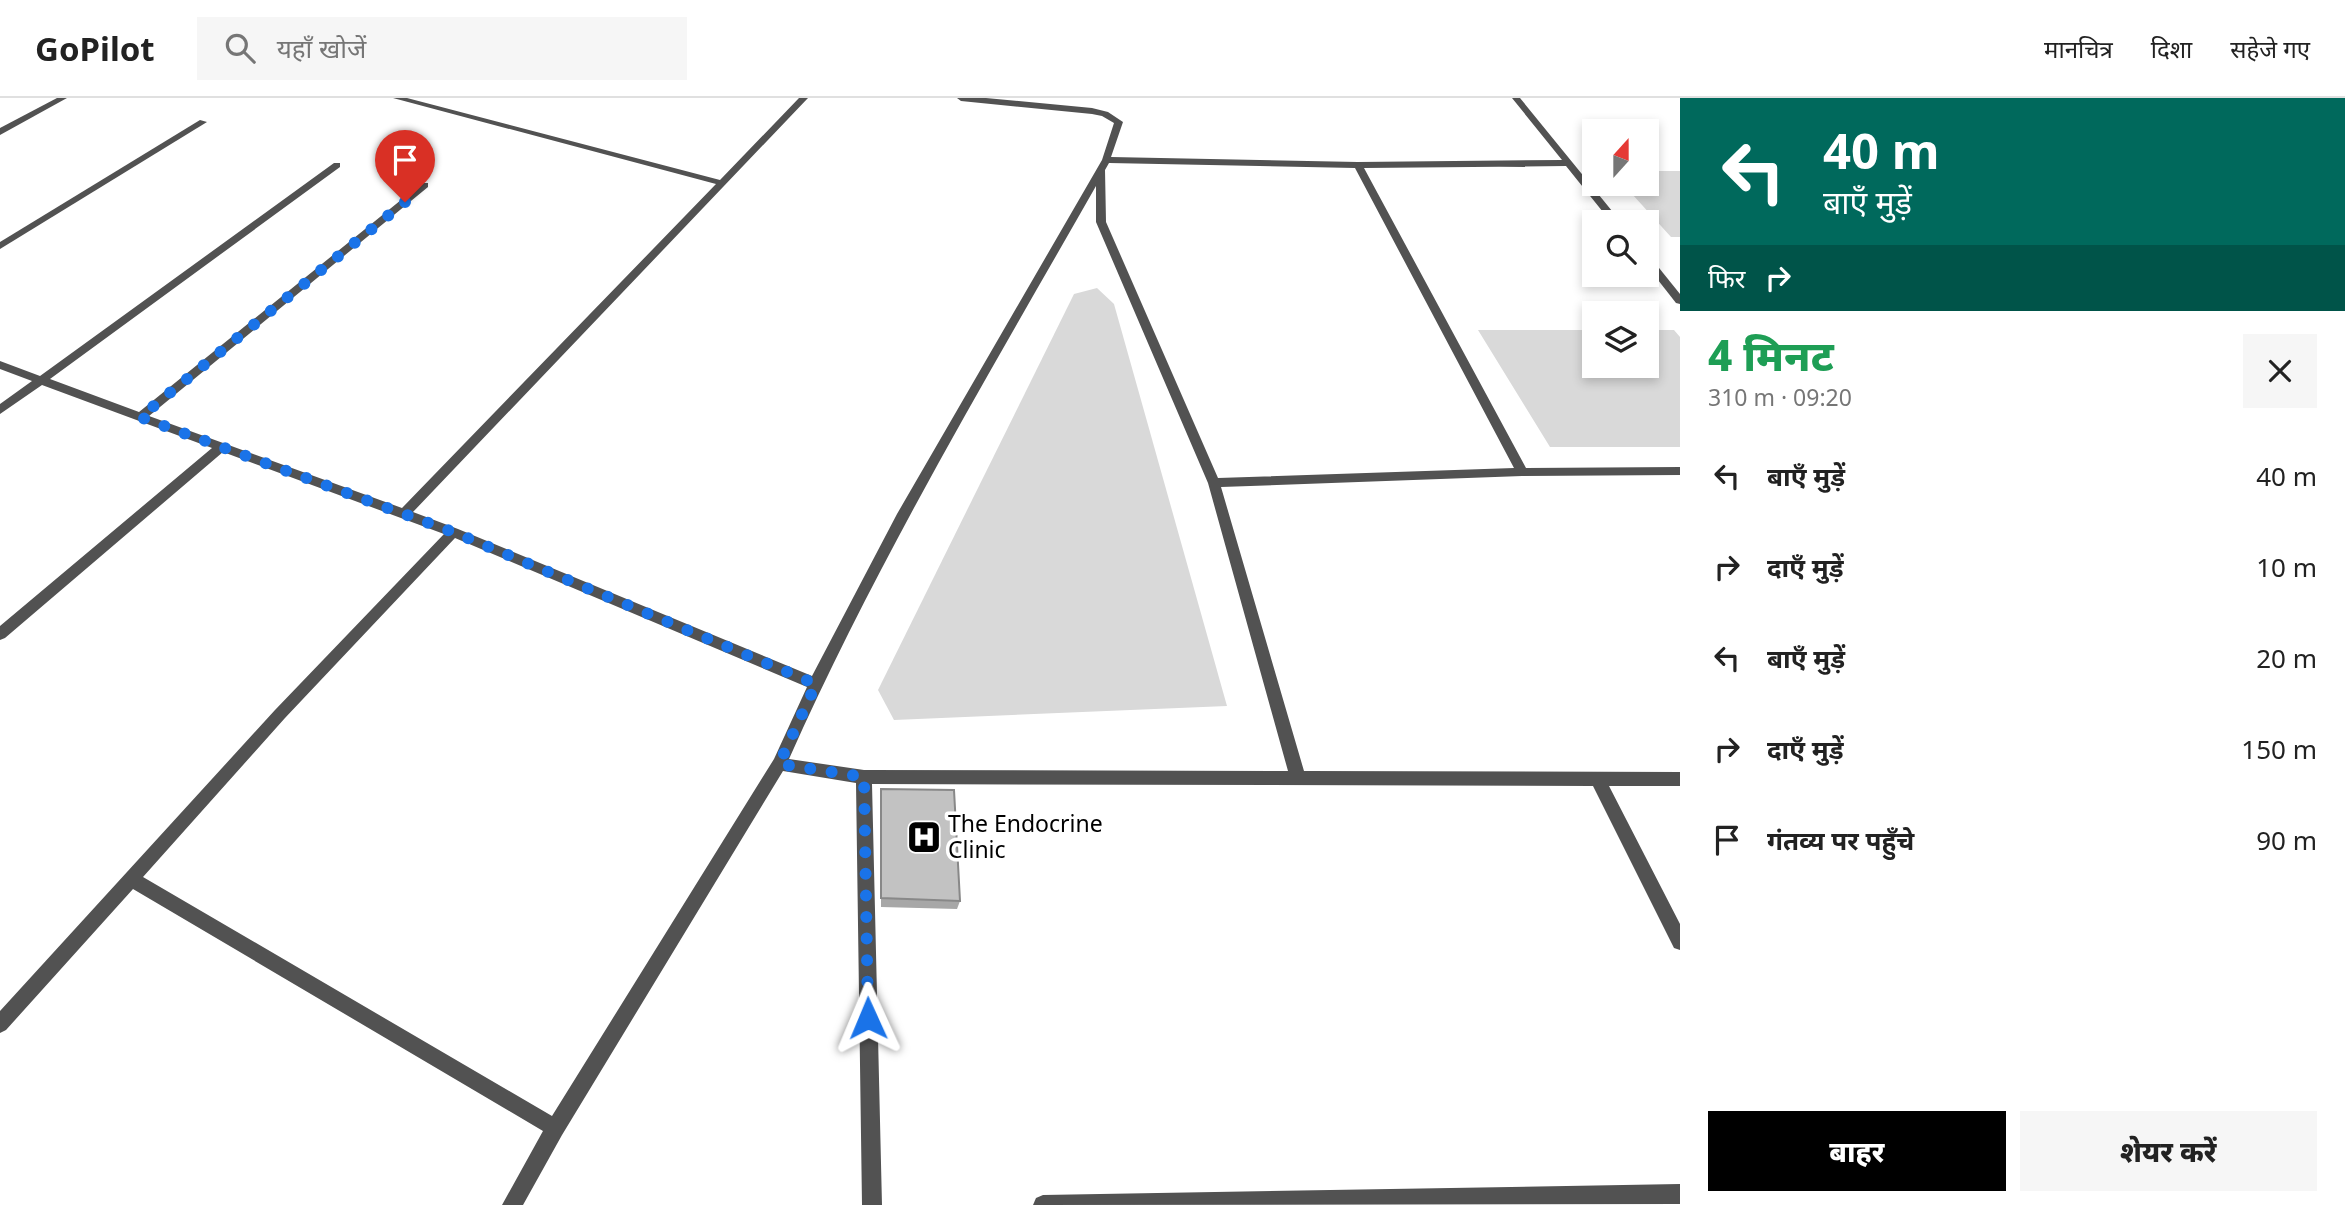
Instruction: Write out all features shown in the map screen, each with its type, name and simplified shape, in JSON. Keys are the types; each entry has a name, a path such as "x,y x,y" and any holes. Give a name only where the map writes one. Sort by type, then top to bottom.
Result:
{"street":[{"path":"0,132 63,98"},
{"path":"397,98 723,183"},
{"path":"404,514 804,98"},
{"path":"512,1205 555,1128 779,764 816,684 901,517 1103,165 1119,122 1115,118 1092,111 961,98"},
{"path":"1516,98 1606,210"},
{"path":"0,246 203,122"},
{"path":"1103,165 1569,163"},
{"path":"0,410 337,165"},
{"path":"1103,165 1101,222 1214,483 1298,778"},
{"path":"1358,165 1522,472"},
{"path":"140,417 425,186"},
{"path":"1659,275 1680,301"},
{"path":"0,365 453,532 816,684"},
{"path":"0,634 221,447"},
{"path":"1214,483 1522,472 1680,471"},
{"path":"0,1024 279,715 453,532"},
{"path":"779,764 864,777 1680,779"},
{"path":"864,777 872,1205"},
{"path":"1598,779 1680,942"},
{"path":"131,879 555,1128"},
{"path":"1043,1205 1680,1194"}],"shaded area":[{"path":"1659,171 1680,171 1680,237 1671,237 1659,224 1659,210 1647,210 1634,196 1659,196"},
{"path":"1097,288 1114,304 1227,706 894,720 878,690 1074,294"},
{"path":"1478,330 1582,330 1582,378 1659,378 1659,330 1674,330 1680,337 1680,447 1550,447"}],"building":[{"path":"881,789 954,790 960,901 881,898"}],"place":[{"name":"The Endocrine Clinic","path":"924,837"}],"route":[{"path":"405,202 140,417 453,532 816,684 779,764 864,777 868,1018"}]}
